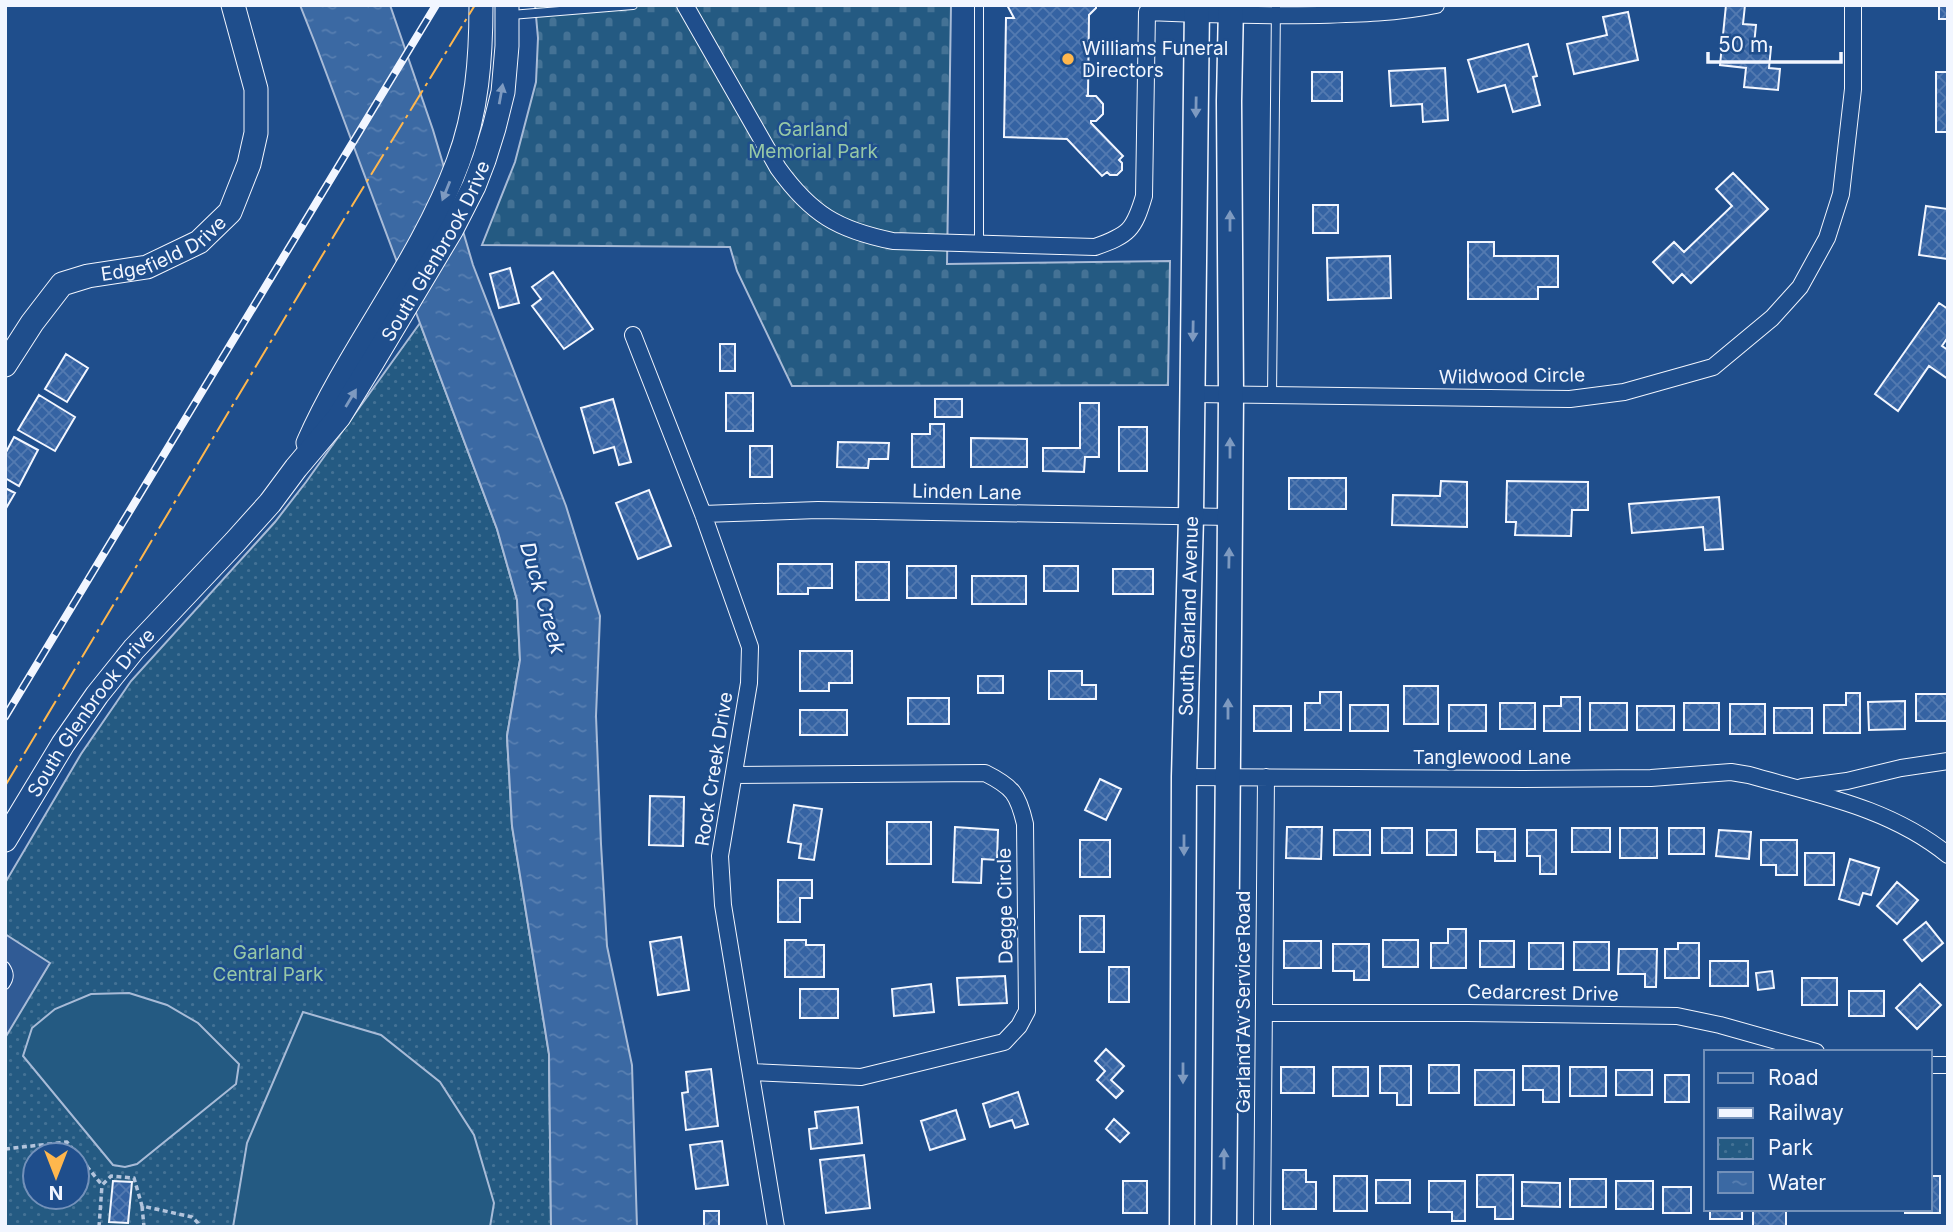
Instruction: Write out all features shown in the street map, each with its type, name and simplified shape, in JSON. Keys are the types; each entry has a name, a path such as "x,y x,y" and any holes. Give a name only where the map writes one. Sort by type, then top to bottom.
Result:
{"main road":[{"name":"South Garland Avenue","path":"1182,1227 1184,777 1191,517 1197,10"},
{"name":"South Garland Avenue","path":"1224,1227 1231,395 1231,10"}],"street":[{"name":"Edgefield Drive","path":"5,365 62,284 88,276 147,267 199,242 230,212 249,164 257,133 256,89 233,5"},
{"name":"South Glenbrook Drive","path":"5,840 63,744 97,695 134,649 270,503 339,417 366,355 443,201 459,160 469,127 479,70 481,5"},
{"path":"685,5 778,168 795,191 824,216 862,235 893,241 1095,247 1117,240 1128,231 1137,220 1144,196 1147,9 1375,14 1436,5"},
{"name":"Wildwood Circle","path":"1192,394 1570,399 1624,392 1713,367 1772,318 1800,287 1827,238 1841,194 1853,89 1853,5"},
{"name":"South Glenbrook Drive","path":"366,355 452,229 474,186 503,92 507,10"},
{"name":"Rock Creek Drive","path":"634,335 703,514 750,647 749,683 720,856 723,905 776,1227"},
{"name":"Linden Lane","path":"703,514 818,510 1230,517"},
{"name":"Tanglewood Lane","path":"1796,788 1948,761"},
{"name":"Tanglewood Lane","path":"1184,777 1651,778 1731,772 1874,811 1905,825 1948,855"},
{"name":"Degge Circle","path":"734,775 985,773 1003,782 1018,798 1025,824 1027,1011 1019,1026 1004,1042 861,1077 751,1072"},
{"name":"Garland Av Service Road","path":"1262,1227 1266,777"},
{"name":"Cedarcrest Drive","path":"1264,1013 1677,1016 1809,1050"}],"lane":[{"path":"507,10 633,5"},
{"path":"979,5 979,244"},
{"path":"1272,396 1276,10"},
{"path":"5,985 9,977 6,970"}],"path":[{"path":"5,1149 67,1142 102,1185 99,1227"},
{"path":"102,1185 111,1177 134,1178 142,1206 144,1227"},
{"path":"142,1206 192,1217 199,1227"}],"green space":[{"name":"Garland Memorial Park","path":"535,5 951,5 947,264 1170,261 1168,385 792,386 737,271 730,247 482,245 515,162 536,82 538,38"},
{"name":"Garland Central Park","path":"420,323 497,529 517,600 520,660 507,736 512,826 549,1054 551,1227 5,1227 5,883 81,754 131,681 275,522"},
{"path":"129,993 167,1005 198,1023 239,1064 236,1084 137,1164 125,1167 113,1165 23,1056 32,1028 55,1009 91,994"},
{"path":"303,1012 381,1035 440,1082 474,1135 494,1203 490,1227 233,1227 247,1143"}],"shaded area":[{"path":"5,934 50,963 5,1038"}],"water":[{"name":"Duck Creek","path":"300,5 390,5 433,130 473,265 566,506 600,616 596,716 607,946 632,1065 637,1227 551,1227 549,1054 512,826 507,736 520,660 517,600 497,529"}],"building":[{"path":"1007,5 1096,5 1089,15 1086,96 1096,96 1103,104 1103,114 1091,123 1123,156 1119,160 1122,170 1117,175 1107,172 1102,176 1067,139 1004,137 1006,18 1014,18"},
{"path":"1726,5 1745,5 1743,24 1756,25 1754,45 1771,47 1769,68 1780,69 1778,90 1744,87 1746,68 1720,65"},
{"path":"1939,5 1948,5 1948,19 1939,19"},
{"path":"1628,12 1638,60 1574,74 1567,44 1607,35 1603,17"},
{"path":"1528,44 1537,76 1533,77 1540,105 1513,112 1505,85 1478,92 1468,60"},
{"path":"1445,68 1448,120 1423,122 1422,104 1391,106 1389,71"},
{"path":"1312,72 1342,72 1342,101 1312,101"},
{"path":"1936,72 1948,72 1948,132 1936,132"},
{"path":"1733,173 1768,209 1691,283 1682,274 1673,283 1653,262 1674,242 1684,252 1732,206 1716,189"},
{"path":"1313,205 1338,205 1338,233 1313,233"},
{"path":"1926,206 1948,209 1948,259 1919,255"},
{"path":"1468,242 1494,242 1494,256 1558,256 1558,287 1538,287 1538,299 1468,299"},
{"path":"1390,256 1391,298 1328,300 1327,258"},
{"path":"510,268 519,303 499,308 490,274"},
{"path":"553,272 593,329 564,349 532,306 541,299 532,287"},
{"path":"1939,303 1948,309 1948,337 1942,346 1948,350 1948,379 1929,366 1898,411 1875,394"},
{"path":"720,344 735,344 735,371 720,371"},
{"path":"66,354 88,368 67,402 45,389"},
{"path":"726,393 753,393 753,431 726,431"},
{"path":"39,395 75,417 55,451 18,430"},
{"path":"613,399 631,462 619,465 614,447 594,453 581,408"},
{"path":"935,399 962,399 962,417 935,417"},
{"path":"1080,403 1099,403 1099,457 1085,457 1084,472 1043,471 1043,448 1080,448"},
{"path":"930,424 944,424 944,467 912,467 912,434 930,434"},
{"path":"1119,427 1147,427 1147,471 1119,471"},
{"path":"14,437 38,450 19,486 5,478 5,454"},
{"path":"971,438 1027,439 1027,467 971,467"},
{"path":"838,442 889,443 888,459 869,459 868,468 837,467"},
{"path":"750,446 772,446 772,477 750,477"},
{"path":"1289,478 1346,478 1346,509 1289,509"},
{"path":"1441,481 1467,482 1467,527 1392,525 1393,495 1440,496"},
{"path":"1507,481 1588,482 1588,510 1572,510 1571,536 1515,535 1516,522 1506,522"},
{"path":"5,488 15,493 5,510"},
{"path":"649,490 671,546 638,559 616,503"},
{"path":"1719,497 1723,549 1705,550 1703,527 1632,533 1629,504"},
{"path":"856,562 889,562 889,600 856,600"},
{"path":"778,564 832,564 832,588 808,588 808,594 778,594"},
{"path":"907,566 956,566 956,598 907,598"},
{"path":"1044,566 1078,566 1078,591 1044,591"},
{"path":"1113,569 1153,569 1153,594 1113,594"},
{"path":"972,576 1026,576 1026,604 972,604"},
{"path":"800,651 852,651 852,683 829,683 829,691 800,691"},
{"path":"1049,671 1082,671 1082,685 1096,685 1096,699 1049,699"},
{"path":"978,676 1003,676 1003,693 978,693"},
{"path":"1404,686 1438,686 1438,724 1404,724"},
{"path":"1320,692 1341,692 1341,730 1305,730 1305,703 1320,703"},
{"path":"1846,693 1860,693 1860,733 1824,733 1824,705 1846,705"},
{"path":"1916,694 1948,694 1948,721 1916,721"},
{"path":"1561,697 1580,697 1580,731 1544,731 1544,706 1561,706"},
{"path":"908,698 949,698 949,724 908,724"},
{"path":"1905,701 1905,729 1869,730 1868,702"},
{"path":"1500,703 1535,703 1535,729 1500,729"},
{"path":"1590,703 1627,703 1627,730 1590,730"},
{"path":"1684,703 1719,703 1719,730 1684,730"},
{"path":"1730,704 1765,704 1765,734 1730,734"},
{"path":"1350,705 1388,705 1388,731 1350,731"},
{"path":"1449,705 1486,705 1486,731 1449,731"},
{"path":"1254,706 1291,706 1291,731 1254,731"},
{"path":"1637,706 1674,706 1674,730 1637,730"},
{"path":"1774,708 1812,708 1812,733 1774,733"},
{"path":"800,710 847,710 847,735 800,735"},
{"path":"1100,779 1121,789 1106,820 1085,810"},
{"path":"650,796 684,797 683,846 649,845"},
{"path":"794,805 822,809 814,860 799,858 801,844 788,842"},
{"path":"887,822 931,822 931,864 887,864"},
{"path":"955,827 998,830 997,860 982,859 981,883 953,882"},
{"path":"1287,827 1322,827 1321,859 1286,858"},
{"path":"1382,828 1412,828 1412,853 1382,853"},
{"path":"1572,828 1610,828 1610,852 1572,852"},
{"path":"1620,828 1657,828 1657,858 1620,858"},
{"path":"1669,828 1704,828 1704,854 1669,854"},
{"path":"1477,829 1515,829 1515,861 1495,861 1495,852 1477,852"},
{"path":"1334,830 1370,830 1370,855 1334,855"},
{"path":"1427,830 1456,830 1456,855 1427,855"},
{"path":"1527,830 1556,830 1556,874 1540,874 1540,856 1527,856"},
{"path":"1719,830 1751,832 1749,859 1716,856"},
{"path":"1080,840 1110,840 1110,877 1080,877"},
{"path":"1761,840 1797,840 1797,875 1776,875 1776,865 1761,865"},
{"path":"1805,853 1834,853 1834,885 1805,885"},
{"path":"1850,859 1879,868 1871,895 1863,893 1859,905 1839,899"},
{"path":"778,880 812,880 812,898 800,898 800,922 778,922"},
{"path":"1897,882 1918,900 1897,924 1877,906"},
{"path":"1080,916 1104,916 1104,952 1080,952"},
{"path":"1926,922 1943,943 1922,961 1904,940"},
{"path":"1448,929 1466,929 1466,968 1431,968 1431,943 1448,943"},
{"path":"681,937 689,990 658,995 650,942"},
{"path":"785,940 806,940 806,945 824,945 824,977 785,977"},
{"path":"1383,940 1418,940 1418,967 1383,967"},
{"path":"1284,941 1321,941 1321,968 1284,968"},
{"path":"1480,941 1514,941 1514,967 1480,967"},
{"path":"1574,942 1609,942 1609,970 1574,970"},
{"path":"1529,943 1563,943 1563,969 1529,969"},
{"path":"1678,943 1699,943 1699,978 1665,978 1665,949 1678,949"},
{"path":"1333,944 1369,944 1369,980 1354,980 1354,971 1333,971"},
{"path":"1619,949 1657,949 1656,987 1645,987 1645,974 1618,974"},
{"path":"1710,961 1748,961 1748,986 1710,986"},
{"path":"1109,967 1129,967 1129,1002 1109,1002"},
{"path":"1772,971 1774,988 1758,990 1756,973"},
{"path":"1005,976 1007,1003 959,1005 957,978"},
{"path":"1802,978 1837,978 1837,1005 1802,1005"},
{"path":"931,984 934,1012 894,1016 892,989"},
{"path":"1920,984 1941,1005 1917,1029 1896,1008"},
{"path":"800,989 838,989 838,1018 800,1018"},
{"path":"1849,991 1884,991 1884,1016 1849,1016"},
{"path":"1106,1049 1124,1066 1111,1080 1123,1091 1116,1098 1097,1080 1105,1071 1095,1061"},
{"path":"1429,1065 1459,1065 1459,1093 1429,1093"},
{"path":"1380,1066 1411,1066 1411,1105 1397,1105 1397,1093 1380,1093"},
{"path":"1523,1066 1559,1066 1559,1102 1543,1102 1543,1090 1523,1090"},
{"path":"1281,1067 1314,1067 1314,1093 1281,1093"},
{"path":"1333,1067 1368,1067 1368,1096 1333,1096"},
{"path":"1570,1067 1606,1067 1606,1096 1570,1096"},
{"path":"711,1069 718,1126 686,1130 682,1093 688,1092 686,1072"},
{"path":"1475,1070 1514,1070 1514,1105 1475,1105"},
{"path":"1616,1070 1652,1070 1652,1095 1616,1095"},
{"path":"1665,1075 1689,1075 1689,1102 1665,1102"},
{"path":"1018,1092 1028,1124 1015,1128 1012,1120 990,1127 983,1104"},
{"path":"858,1107 862,1143 811,1149 809,1129 817,1128 815,1112"},
{"path":"956,1110 965,1139 930,1150 921,1121"},
{"path":"1114,1119 1129,1133 1120,1142 1106,1129"},
{"path":"722,1141 728,1185 696,1189 690,1145"},
{"path":"864,1155 870,1208 826,1213 820,1160"},
{"path":"1283,1170 1306,1170 1306,1182 1316,1182 1316,1209 1283,1209"},
{"path":"1477,1175 1513,1175 1513,1219 1495,1219 1495,1207 1477,1207"},
{"path":"1334,1176 1367,1176 1367,1211 1334,1211"},
{"path":"1932,1176 1940,1176 1940,1213 1905,1213 1932,1211"},
{"path":"1570,1179 1606,1179 1606,1207 1570,1207"},
{"path":"1376,1180 1410,1180 1410,1203 1376,1203"},
{"path":"113,1181 132,1182 128,1223 109,1222"},
{"path":"1123,1181 1147,1181 1147,1213 1123,1213"},
{"path":"1429,1181 1465,1181 1465,1221 1452,1221 1452,1212 1429,1212"},
{"path":"1616,1181 1653,1181 1653,1209 1616,1209"},
{"path":"1522,1182 1560,1183 1560,1207 1522,1206"},
{"path":"1663,1187 1691,1187 1691,1213 1663,1213"},
{"path":"704,1211 719,1211 719,1227 704,1227"},
{"path":"1710,1211 1742,1211 1742,1219 1710,1219"},
{"path":"1753,1211 1786,1211 1786,1227 1753,1227"}],"railway":[{"path":"5,717 436,5"}],"power":[{"path":"5,786 475,5"}],"place":[{"name":"Williams Funeral Directors","path":"1068,59"}]}
